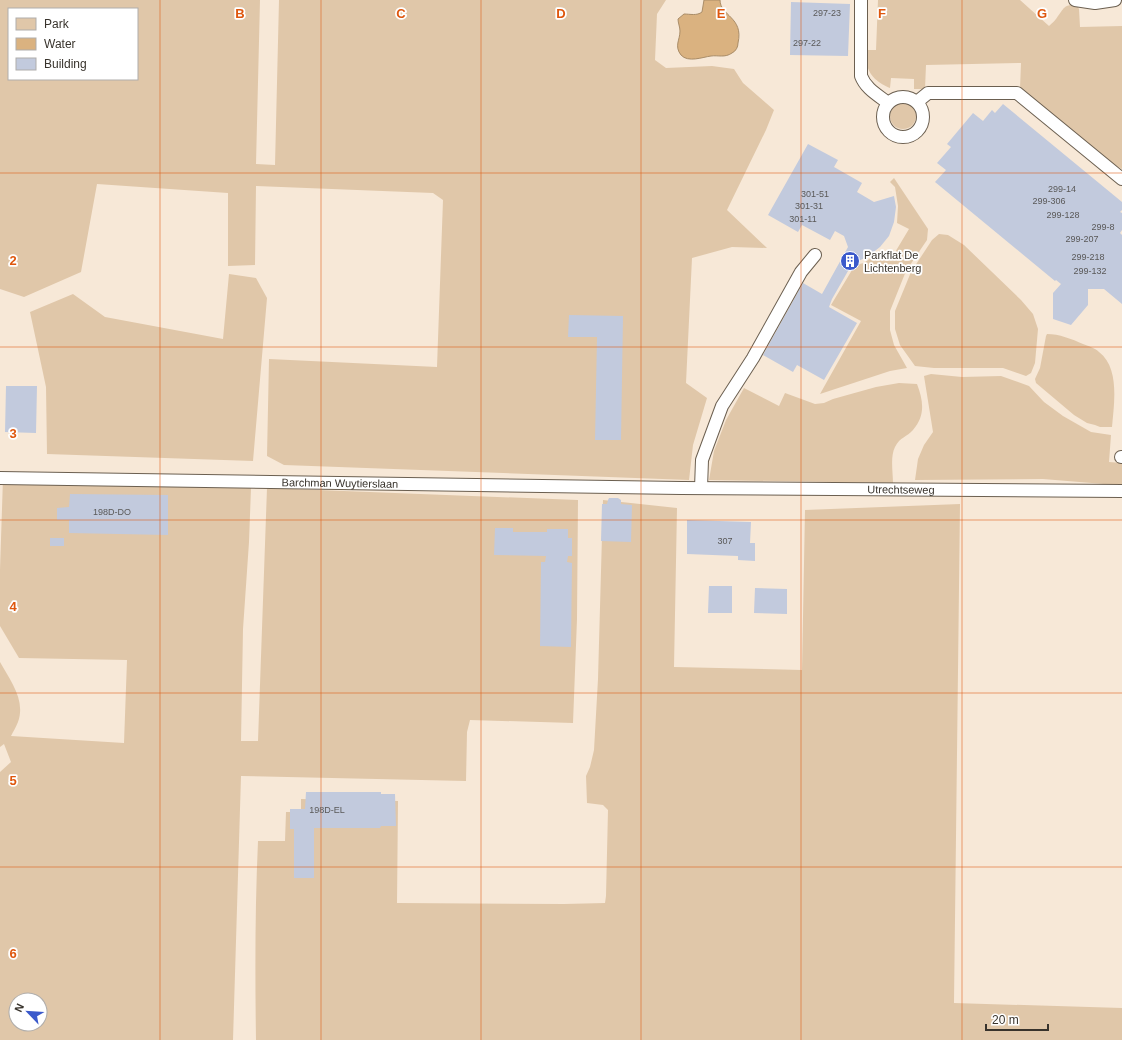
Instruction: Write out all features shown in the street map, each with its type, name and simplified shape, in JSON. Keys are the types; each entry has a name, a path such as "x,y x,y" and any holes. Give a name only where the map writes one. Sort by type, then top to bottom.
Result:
{"lane":[{"path":"861,0 861,76 864,83 869,88 888,103"},
{"path":"1075,0 1095,3 1115,0"},
{"path":"917,102 928,93 1017,93 1122,179"},
{"path":"902,96 917,102 922,109 923,116 922,124 918,131 911,136 903,138 895,136 889,132 884,125 882,117 884,109 888,103 895,98 902,96"},
{"path":"701,488 702,460 722,406 752,358 801,272 815,255"},
{"name":"Barchman Wuytierslaan","path":"0,478 681,488"},
{"name":"Utrechtseweg","path":"681,488 1122,492"}],"green space":[{"path":"0,0 260,0 256,164 275,165 279,0 666,0 657,14 655,60 666,68 712,66 734,69 743,83 774,110 766,130 727,210 767,248 732,247 692,258 686,383 707,398 693,445 689,480 284,465 267,456 269,359 437,367 443,200 433,193 256,186 255,265 228,266 228,193 97,184 81,272 24,297 0,289"},
{"path":"878,0 1020,0 1049,26 1065,7 1076,4 1079,9 1080,27 1122,26 1122,169 1110,162 1020,89 1021,63 926,65 925,89 914,89 914,79 891,78 890,88 879,82 872,76 868,68 867,58 867,50 876,50"},
{"path":"903,103 912,107 916,116 912,125 903,129 894,125 890,116 894,107"},
{"path":"894,178 928,229 927,240 906,271 890,311 890,330 894,345 907,368 890,371 820,394 861,321 831,305 855,265 864,263 881,250 891,259 909,229 897,223 898,206 895,187 890,182"},
{"path":"939,234 948,235 964,245 1021,300 1033,314 1038,329 1035,363 1031,373 1026,376 1003,368 934,368 915,366 900,345 895,329 895,311 911,272 932,240"},
{"path":"229,274 256,278 267,298 253,461 47,454 46,387 30,312 73,294 105,317 223,339"},
{"path":"1047,334 1065,337 1091,347 1106,359 1113,377 1114,387 1112,427 1100,427 1087,423 1074,415 1036,383 1035,379 1040,368"},
{"path":"931,374 962,377 1001,376 1029,386 1044,402 1063,416 1091,432 1111,435 1109,462 1122,463 1122,484 1043,479 915,480 918,459 924,445 933,432 924,376"},
{"path":"899,383 917,384 921,396 922,413 913,430 899,441 893,451 893,483 709,480 714,451 726,420 744,388 779,406 785,393 815,404 824,403 876,387"},
{"path":"3,478 251,488 243,629 241,741 258,741 267,488 578,500 577,619 573,723 470,720 467,732 466,781 241,776 233,1040 0,1040 0,772 11,762 4,744 0,747 0,662 16,690 20,706 18,722 11,736 124,743 127,660 19,658 0,626"},
{"path":"603,500 677,508 674,667 802,670 805,510 960,504 954,1003 1122,1008 1122,1040 256,1040 256,891 258,841 285,841 286,812 301,812 301,799 398,801 397,903 605,903 608,810 603,805 587,803 586,776 594,750 598,679"}],"water":[{"path":"704,0 720,0 724,10 735,22 738,28 738,46 735,51 729,55 688,59 681,55 678,49 680,31 678,19 684,14 696,14 702,12"}],"building":[{"path":"791,2 850,4 848,56 790,55"},
{"path":"1003,104 1122,202 1122,210 1120,212 1122,213 1122,230 1120,233 1122,235 1122,304 1104,289 1088,289 1088,305 1071,325 1053,319 1053,293 1061,284 1056,280 1055,281 935,182 946,170 937,163 951,147 947,144 973,113 983,121 992,110 995,113"},
{"name":"Parkflat De Lichtenberg","path":"808,144 838,160 834,167 862,183 857,192 874,202 894,196 896,207 894,222 889,236 880,247 867,257 852,264 832,299 829,307 857,323 824,380 797,365 793,372 763,355 803,283 822,294 848,247 844,236 835,231 830,240 802,225 798,232 768,215"},
{"path":"569,315 623,316 621,440 595,440 597,337 568,337"},
{"path":"6,386 37,386 36,433 5,432"},
{"path":"70,494 168,495 168,535 69,533 69,520 57,520 57,508 69,507"},
{"path":"609,498 618,498 621,500 621,504 632,505 631,542 601,541 602,504 607,504"},
{"path":"687,520 751,522 750,543 755,543 755,561 738,560 738,556 687,554"},
{"path":"495,528 513,528 513,532 547,532 547,529 568,529 568,538 572,538 572,556 568,556 567,562 572,563 571,647 540,646 541,562 545,562 546,556 494,555"},
{"path":"50,538 64,538 64,546 50,546"},
{"path":"709,586 732,586 732,613 708,613"},
{"path":"755,588 787,589 787,614 754,613"},
{"path":"306,792 381,792 381,794 395,794 396,826 381,826 380,828 314,828 314,878 294,878 294,829 290,829 290,809 305,809"}],"place":[{"name":"Parkflat De Lichtenberg","path":"850,261"}]}
